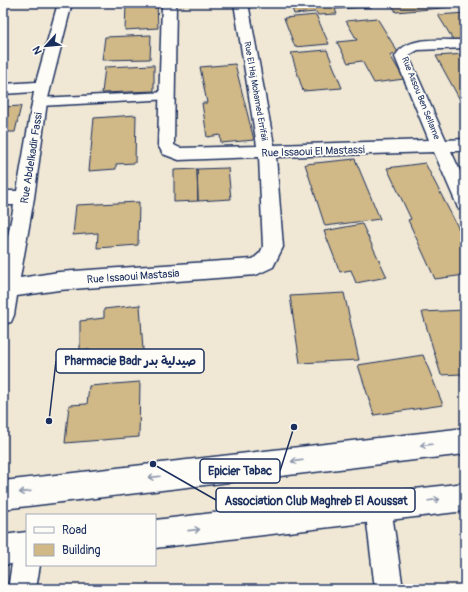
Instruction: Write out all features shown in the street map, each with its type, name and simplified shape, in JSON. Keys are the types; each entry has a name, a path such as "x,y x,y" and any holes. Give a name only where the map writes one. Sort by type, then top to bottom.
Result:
{"main road":[{"path":"3,495 465,441"},
{"path":"156,534 465,497"},
{"path":"3,550 26,547"}],"street":[{"name":"Rue Abdelkadir Fassi","path":"3,315 9,288 7,268 25,198 41,95 66,3"},
{"path":"3,89 41,95 168,96 169,3"},
{"name":"Rue El Haj Mohamed Errifaii","path":"241,3 267,152 273,247 270,258 264,264 256,267"},
{"name":"Rue Assou Ben Sellame","path":"465,44 415,46 409,48 403,53 402,57 465,203"},
{"name":"Rue Issaoui El Mastassi","path":"168,96 166,144 169,150 179,154 465,145"},
{"path":"3,198 25,198"},
{"name":"Rue Issaoui Mastasia","path":"9,288 59,281 256,267"},
{"path":"378,507 389,589"},
{"path":"22,589 26,563"}],"building":[{"path":"108,3 157,3 158,28 125,30 126,5 108,6"},
{"path":"290,3 370,3 372,7 335,9 337,14 318,15 316,12 294,14"},
{"path":"391,3 465,3 465,6 396,12"},
{"path":"465,13 465,40 454,41 438,15"},
{"path":"316,15 329,44 295,47 284,18"},
{"path":"377,18 399,54 390,55 404,79 374,83 362,61 348,63 337,42 357,40 346,21"},
{"path":"151,35 150,59 102,60 105,37"},
{"path":"327,50 342,88 303,91 291,53"},
{"path":"465,54 465,109 436,56"},
{"path":"235,64 254,140 221,143 220,135 207,137 202,103 207,103 200,67"},
{"path":"154,65 154,91 102,93 105,67"},
{"path":"21,106 15,132 3,132 3,107"},
{"path":"136,115 135,163 116,164 116,169 89,171 94,118"},
{"path":"355,159 380,219 325,226 305,164"},
{"path":"425,163 465,241 465,275 435,279 408,220 411,219 387,168"},
{"path":"228,168 231,199 198,201 197,169"},
{"path":"197,169 198,201 174,202 174,170"},
{"path":"139,202 138,245 97,248 98,233 73,235 76,205"},
{"path":"362,224 387,277 356,283 351,270 340,272 324,231"},
{"path":"344,293 359,360 300,363 290,296"},
{"path":"140,305 144,365 90,372 90,349 80,350 80,321 104,318 104,309"},
{"path":"465,310 465,387 461,374 441,375 422,312"},
{"path":"423,355 443,405 374,415 358,365"},
{"path":"140,382 139,437 65,443 69,405 87,404 89,386"}],"place":[{"name":"Pharmacie Badr صيدلية بدر","path":"49,421"},
{"name":"Epicier Tabac","path":"294,427"},
{"name":"Association Club Maghreb El Aoussat","path":"153,464"}]}
